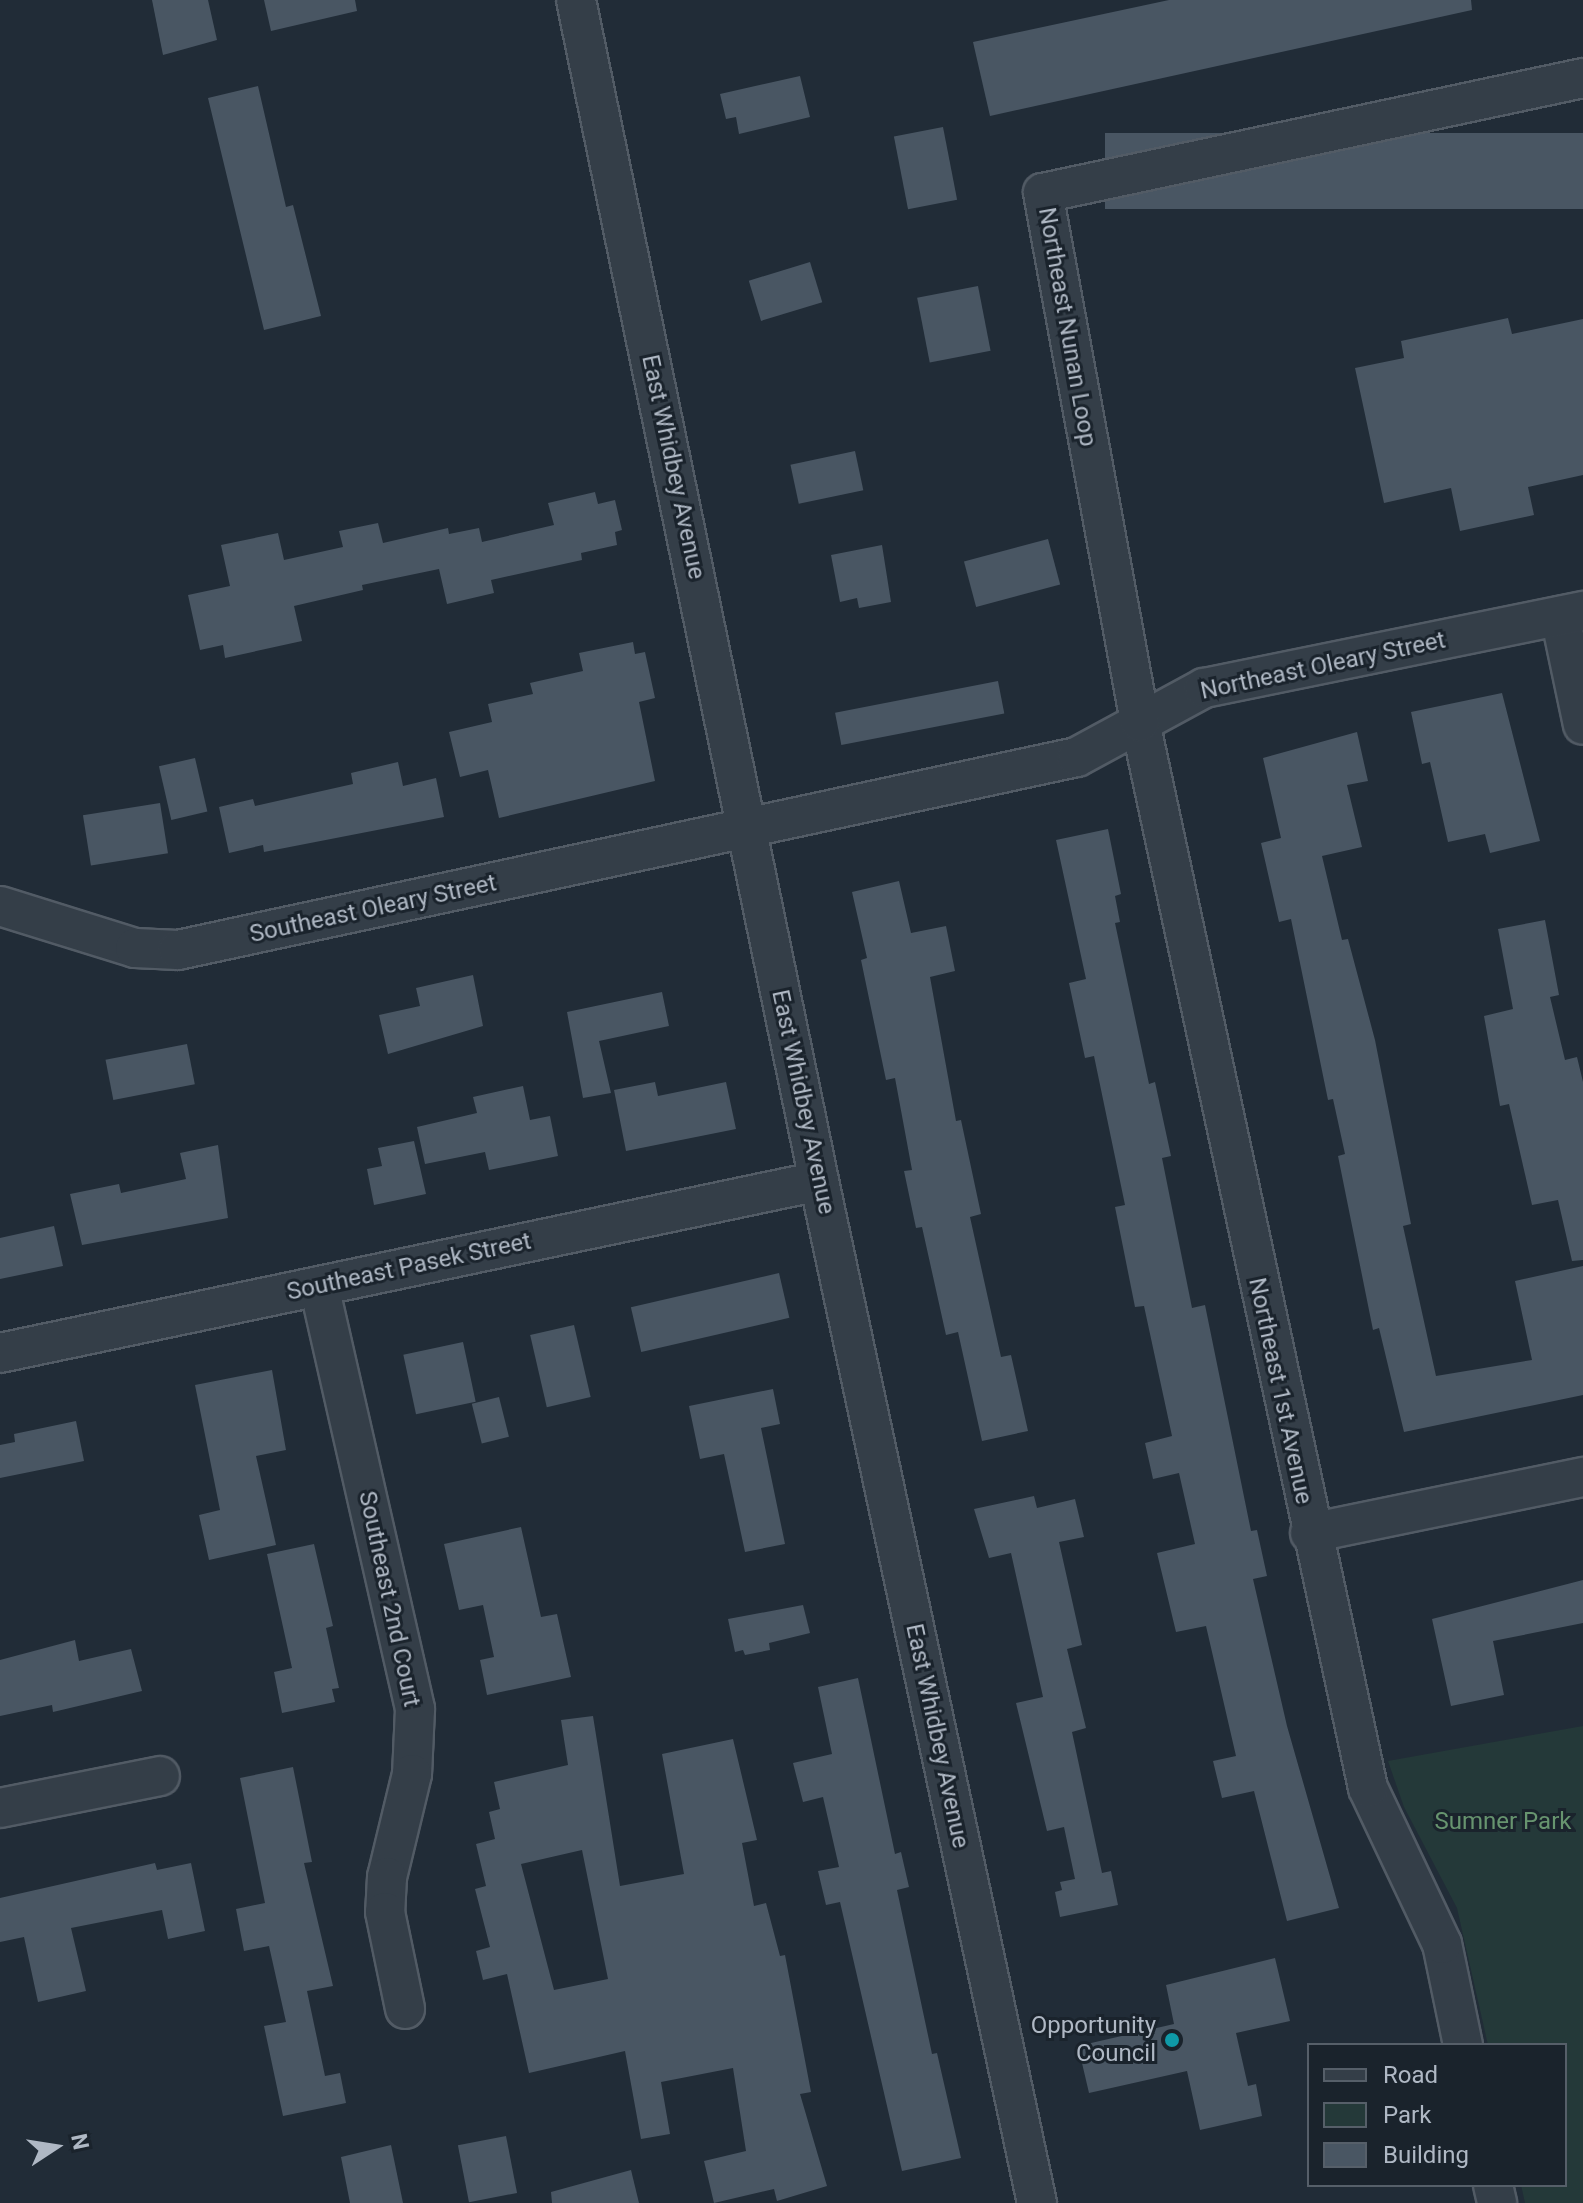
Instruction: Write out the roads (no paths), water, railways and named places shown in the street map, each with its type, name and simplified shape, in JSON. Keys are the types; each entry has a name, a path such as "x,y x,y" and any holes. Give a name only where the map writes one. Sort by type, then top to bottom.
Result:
{"street":[{"name":"East Whidbey Avenue","path":"576,0 819,1181 1037,2203"},
{"name":"Northeast Nunan Loop","path":"1140,722 1043,193 1583,78"},
{"name":"Northeast Oleary Street","path":"749,830 1077,757 1204,688 1572,614"},
{"path":"1572,614 1583,725"},
{"name":"Northeast 1st Avenue","path":"1140,722 1310,1533 1368,1788 1442,1944 1463,2043"},
{"name":"Southeast Oleary Street","path":"0,906 135,948 178,950 749,830"},
{"name":"Southeast Pasek Street","path":"0,1353 819,1181"},
{"name":"Southeast 2nd Court","path":"319,1286 415,1709 412,1774 387,1877 385,1912 405,2009"},
{"path":"1310,1533 1583,1477"},
{"path":"0,1808 160,1776"}],"place":[{"name":"Opportunity Council","path":"1172,2040"}],"park label":[{"name":"Sumner Park","path":"1503,1822"}]}
